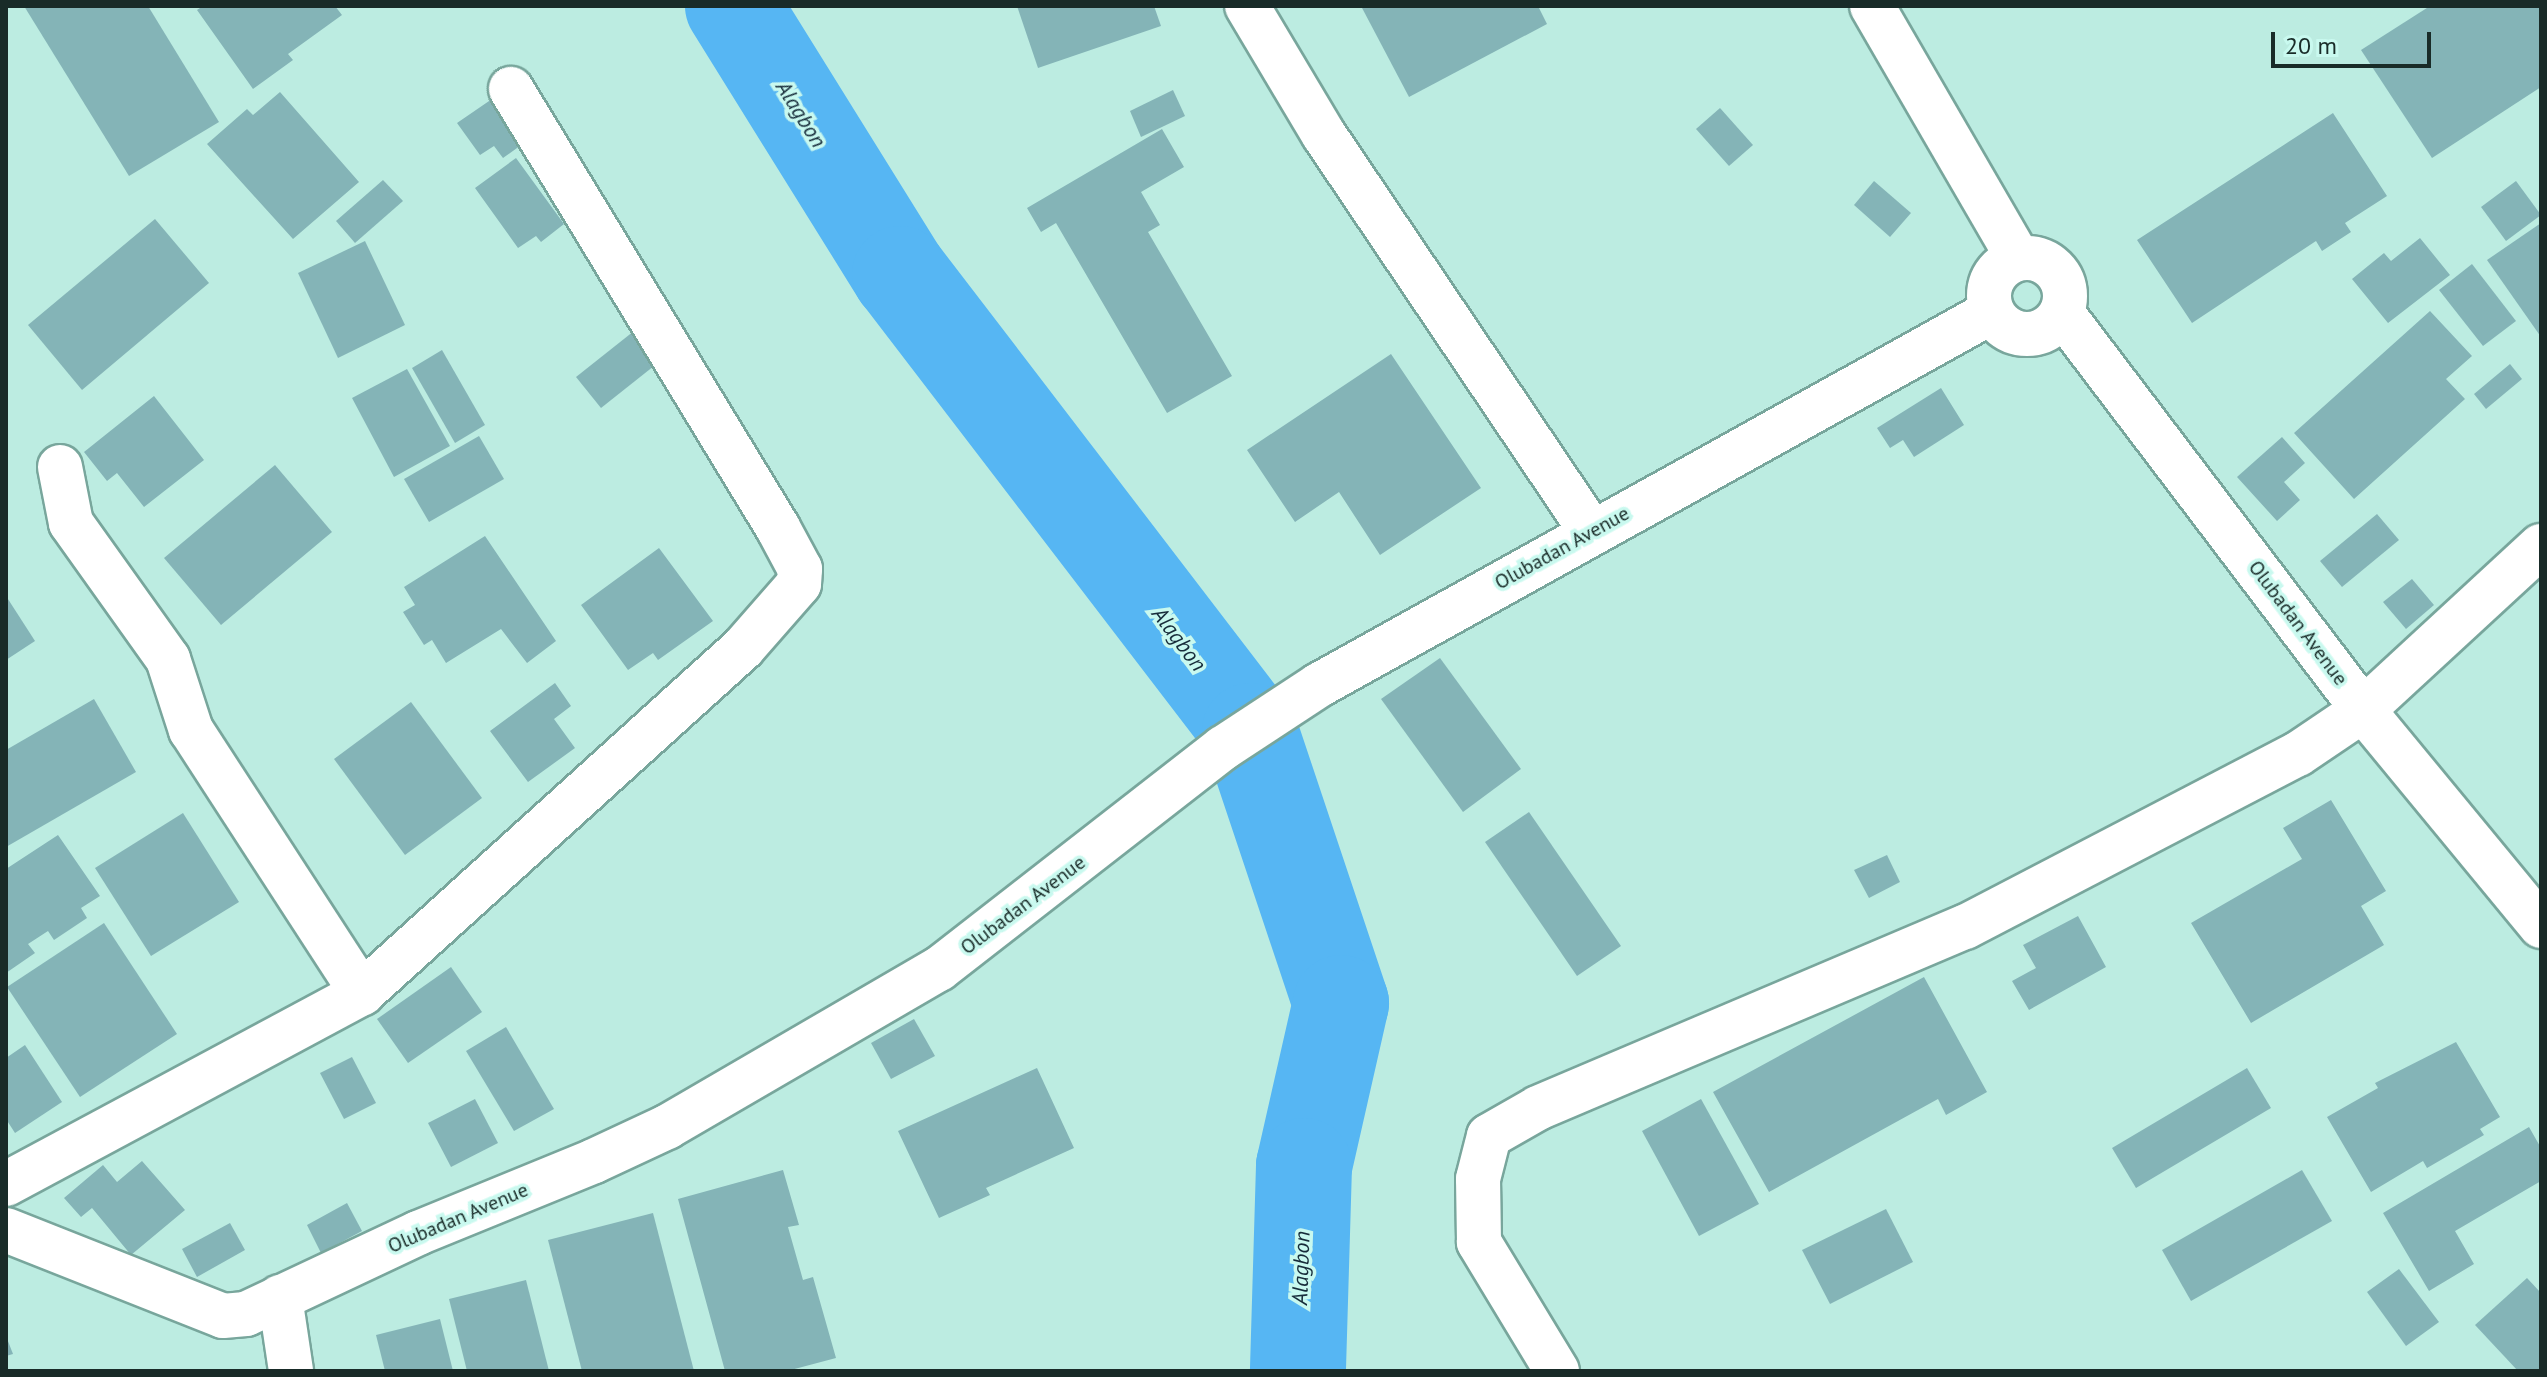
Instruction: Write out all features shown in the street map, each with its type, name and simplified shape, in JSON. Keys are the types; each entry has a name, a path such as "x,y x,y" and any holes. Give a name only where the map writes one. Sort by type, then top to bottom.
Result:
{"street":[{"path":"1247,6 1324,135 1591,531"},
{"path":"1872,6 2018,258"},
{"path":"6,1184 362,993 743,648 799,584 800,569 778,528 511,89"},
{"path":"2018,258 2036,258 2052,265 2066,296 2062,313 2035,334 2010,329 1991,312 1992,278 2018,258"},
{"name":"Olubadan Avenue","path":"6,1230 223,1316 246,1314 667,1127 939,969 1223,748 1319,685 1591,531 1991,312"},
{"name":"Olubadan Avenue","path":"2062,313 2363,710 2541,926"},
{"path":"60,467 71,523 168,659 191,730 362,993"},
{"path":"1557,1371 1479,1242 1478,1179 1489,1136 1538,1108 1965,927 2298,754 2363,710 2541,546"},
{"path":"280,1297 291,1371"}],"building":[{"path":"24,6 148,6 219,122 129,176"},
{"path":"203,6 335,6 342,15 288,54 293,60 253,89 197,10"},
{"path":"1017,6 1154,6 1161,26 1038,68"},
{"path":"1361,6 1538,6 1547,24 1409,97"},
{"path":"2430,6 2541,6 2541,87 2432,158 2361,50"},
{"path":"1173,90 1185,116 1141,137 1130,111"},
{"path":"280,92 359,182 293,239 207,144 247,109 253,115"},
{"path":"492,99 524,143 503,158 494,146 480,155 457,123"},
{"path":"1720,108 1753,145 1729,166 1696,129"},
{"path":"2333,113 2387,196 2345,223 2351,232 2322,251 2316,241 2192,323 2137,240"},
{"path":"1162,129 1184,167 1141,192 1160,225 1148,232 1232,376 1167,413 1056,223 1041,232 1027,208"},
{"path":"516,158 564,224 541,242 536,236 518,248 475,188"},
{"path":"383,180 403,201 355,243 336,221"},
{"path":"1874,181 1911,213 1890,237 1854,205"},
{"path":"2516,181 2541,215 2506,241 2481,207"},
{"path":"155,219 209,283 82,390 28,325"},
{"path":"2541,223 2541,337 2487,260"},
{"path":"2420,238 2450,275 2388,323 2352,279 2384,253 2391,261"},
{"path":"365,241 405,325 338,358 298,273"},
{"path":"2472,264 2516,321 2483,346 2439,290"},
{"path":"2430,311 2472,356 2446,379 2465,399 2354,499 2294,433"},
{"path":"634,331 659,362 601,408 576,377"},
{"path":"442,350 485,425 455,443 412,368"},
{"path":"1391,354 1481,488 1380,555 1339,492 1295,522 1247,450"},
{"path":"2510,364 2522,379 2486,409 2474,394"},
{"path":"407,369 450,446 394,477 352,398"},
{"path":"1941,388 1964,425 1914,457 1903,440 1890,448 1877,428"},
{"path":"154,396 204,460 144,507 117,473 107,481 84,452"},
{"path":"479,436 504,479 429,522 404,479"},
{"path":"2282,437 2305,463 2284,482 2300,500 2277,521 2237,477"},
{"path":"275,465 332,532 221,625 164,558"},
{"path":"2377,514 2399,540 2342,587 2320,561"},
{"path":"485,536 556,641 527,663 501,629 446,663 432,640 424,645 403,612 415,605 404,587"},
{"path":"659,548 713,621 658,660 653,653 628,670 581,605"},
{"path":"2412,579 2434,605 2406,629 2383,602"},
{"path":"6,596 35,641 6,660"},
{"path":"1440,658 1521,769 1463,812 1381,699"},
{"path":"555,683 571,706 554,719 575,748 528,782 490,731"},
{"path":"94,699 136,772 6,847 6,750"},
{"path":"411,702 482,798 405,855 334,759"},
{"path":"2331,800 2386,891 2361,906 2384,945 2251,1023 2191,923 2302,859 2283,828"},
{"path":"1529,812 1621,946 1577,976 1485,842"},
{"path":"183,813 239,902 151,956 95,868"},
{"path":"58,835 100,896 81,908 87,918 54,940 48,931 28,944 35,953 6,973 6,869"},
{"path":"1887,855 1900,882 1869,898 1854,870"},
{"path":"2078,916 2106,967 2029,1010 2012,981 2036,968 2023,945"},
{"path":"104,923 177,1034 80,1097 7,987"},
{"path":"451,967 482,1012 408,1063 377,1019"},
{"path":"1924,977 1987,1092 1946,1115 1938,1099 1769,1192 1713,1092"},
{"path":"914,1019 935,1056 891,1079 871,1043"},
{"path":"506,1027 554,1109 514,1131 466,1051"},
{"path":"2456,1042 2500,1117 2480,1129 2484,1135 2427,1168 2423,1161 2371,1192 2327,1117 2378,1088 2375,1083"},
{"path":"25,1045 62,1102 15,1133 6,1119 6,1058"},
{"path":"352,1057 376,1103 344,1119 320,1073"},
{"path":"1037,1068 1074,1148 986,1188 990,1195 939,1218 898,1131"},
{"path":"2247,1068 2271,1108 2136,1188 2112,1148"},
{"path":"475,1099 498,1143 451,1167 428,1123"},
{"path":"1701,1099 1759,1204 1699,1236 1642,1131"},
{"path":"2529,1127 2541,1148 2541,1181 2455,1231 2474,1264 2429,1291 2383,1213"},
{"path":"142,1161 185,1210 131,1255 92,1208 81,1217 64,1198 103,1165 117,1182"},
{"path":"783,1170 799,1225 788,1227 803,1280 813,1277 836,1358 787,1371 725,1371 678,1199"},
{"path":"2302,1170 2332,1221 2191,1301 2162,1250"},
{"path":"347,1203 362,1231 321,1253 307,1225"},
{"path":"1886,1209 1913,1262 1830,1304 1802,1250"},
{"path":"653,1213 694,1371 582,1371 548,1240"},
{"path":"230,1223 245,1250 197,1277 182,1249"},
{"path":"2399,1269 2439,1322 2406,1346 2367,1292"},
{"path":"2527,1278 2541,1293 2541,1371 2518,1371 2475,1325"},
{"path":"526,1280 549,1371 467,1371 449,1299"},
{"path":"440,1319 453,1371 385,1371 376,1335"},
{"path":"6,1336 13,1354 6,1356"}],"waterway":[{"name":"Alagbon","path":"733,6 900,274 1250,731 1341,1003 1304,1166 1298,1371"}]}
